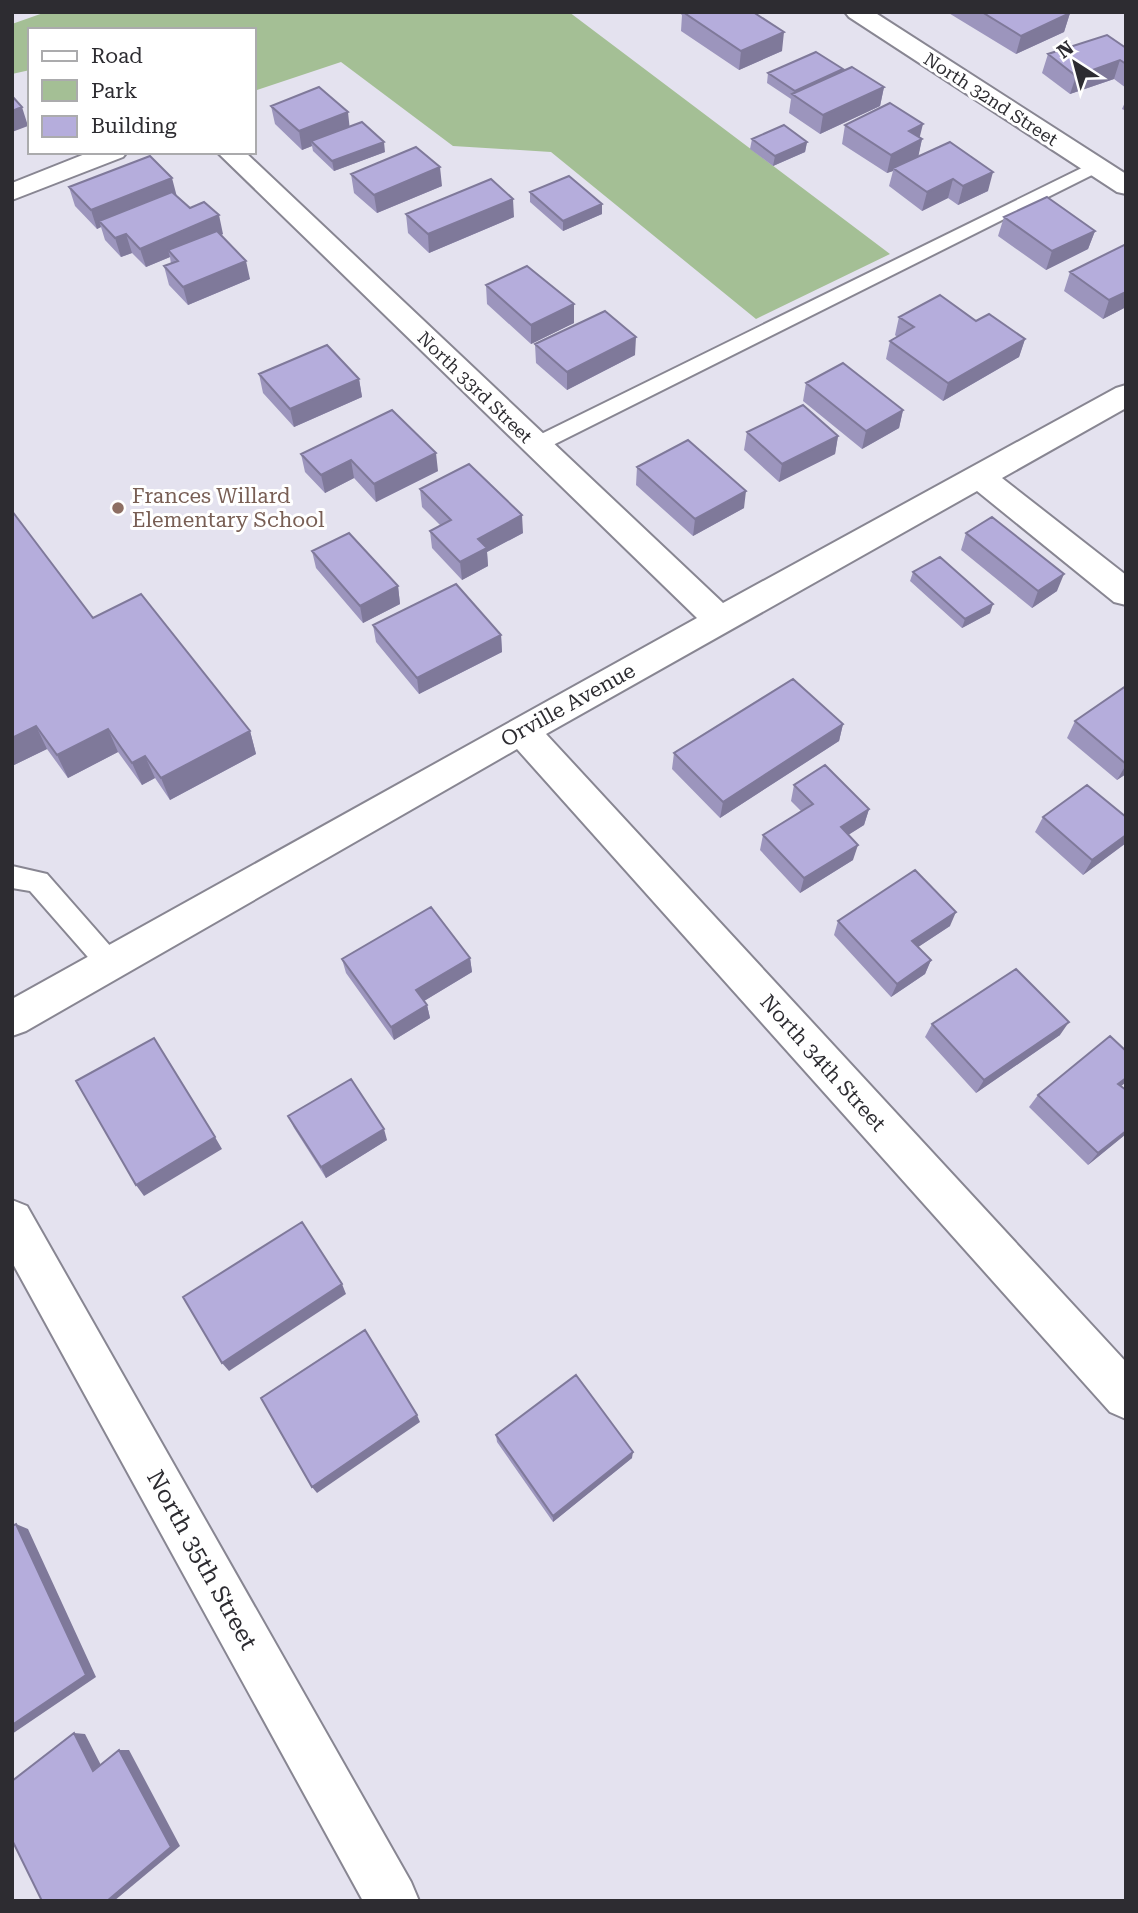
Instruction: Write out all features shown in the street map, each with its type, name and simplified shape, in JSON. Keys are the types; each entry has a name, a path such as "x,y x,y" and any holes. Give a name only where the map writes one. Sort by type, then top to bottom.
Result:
{"street":[{"name":"North 32nd Street","path":"857,12 1126,186"},
{"path":"12,192 109,154"},
{"name":"North 33rd Street","path":"232,154 721,621"},
{"name":"Orville Avenue","path":"12,1019 521,730 1126,394"},
{"path":"979,476 1126,593"},
{"name":"North 34th Street","path":"521,730 1126,1396"},
{"name":"North 35th Street","path":"12,1220 393,1901"}],"lane":[{"path":"536,445 1096,166"},
{"path":"12,877 38,882 110,964"}],"green space":[{"path":"46,12 569,12 890,254 756,319 551,152 453,146 341,62 256,90 256,28 28,28 28,70 12,74 12,24"}],"building":[{"path":"683,12 753,12 784,32 741,51"},
{"path":"982,12 1068,12 1070,13 1021,36"},
{"path":"1107,35 1126,48 1126,64 1120,60 1076,76 1048,54"},
{"path":"816,52 843,69 795,91 768,73"},
{"path":"852,67 884,87 823,115 792,94"},
{"path":"319,87 348,112 299,131 271,106"},
{"path":"12,96 22,107 12,111"},
{"path":"890,103 923,124 909,131 922,139 891,155 845,125"},
{"path":"362,122 384,142 332,161 311,141"},
{"path":"784,125 807,142 775,156 752,139"},
{"path":"950,142 993,172 963,186 953,179 927,192 893,168"},
{"path":"416,147 440,167 374,195 351,174"},
{"path":"150,156 172,178 91,210 69,187"},
{"path":"569,176 602,204 563,221 530,192"},
{"path":"491,179 513,199 428,234 406,214"},
{"path":"172,192 190,208 204,202 219,215 140,249 126,234 115,238 99,221"},
{"path":"1047,197 1095,231 1052,251 1004,217"},
{"path":"217,231 246,261 183,287 164,266 178,261 168,250"},
{"path":"1126,244 1126,292 1109,300 1070,272"},
{"path":"527,266 574,304 531,325 486,285"},
{"path":"940,295 976,321 989,314 1025,339 948,383 890,341 914,327 899,317"},
{"path":"605,311 636,337 567,372 535,344"},
{"path":"327,345 359,379 290,409 259,374"},
{"path":"843,363 903,410 866,431 806,383"},
{"path":"803,405 838,436 782,464 747,432"},
{"path":"392,410 436,453 374,484 351,460 321,475 301,454"},
{"path":"688,440 746,491 695,519 637,467"},
{"path":"469,464 522,515 478,539 487,548 460,562 430,531 451,520 420,489"},
{"path":"12,511 93,618 141,594 250,731 161,778 145,756 132,763 108,729 57,755 36,726 12,738"},
{"path":"992,517 1064,574 1038,591 966,533"},
{"path":"349,533 398,586 360,606 312,551"},
{"path":"940,557 993,604 965,619 913,572"},
{"path":"456,584 501,635 417,678 373,625"},
{"path":"793,679 843,724 723,802 674,753"},
{"path":"1126,686 1126,764 1075,721"},
{"path":"825,765 869,809 841,827 858,845 804,878 763,835 813,804 794,785"},
{"path":"1087,785 1126,817 1126,835 1092,860 1043,817"},
{"path":"915,870 956,912 912,941 931,960 897,984 838,921"},
{"path":"431,907 470,958 416,990 427,1005 391,1027 342,959"},
{"path":"1016,969 1069,1022 984,1080 932,1024"},
{"path":"1110,1036 1126,1051 1126,1078 1118,1084 1126,1090 1126,1131 1098,1153 1038,1095"},
{"path":"154,1038 215,1137 136,1185 76,1081"},
{"path":"351,1079 384,1129 321,1167 288,1116"},
{"path":"302,1222 342,1284 222,1363 183,1297"},
{"path":"365,1330 417,1415 312,1487 261,1398"},
{"path":"576,1375 633,1452 553,1516 496,1435"},
{"path":"16,1524 86,1675 12,1725 12,1526"},
{"path":"74,1733 93,1771 119,1750 171,1847 107,1901 42,1901 12,1840 12,1781"}],"place":[{"name":"Frances Willard Elementary School","path":"118,508"}]}
